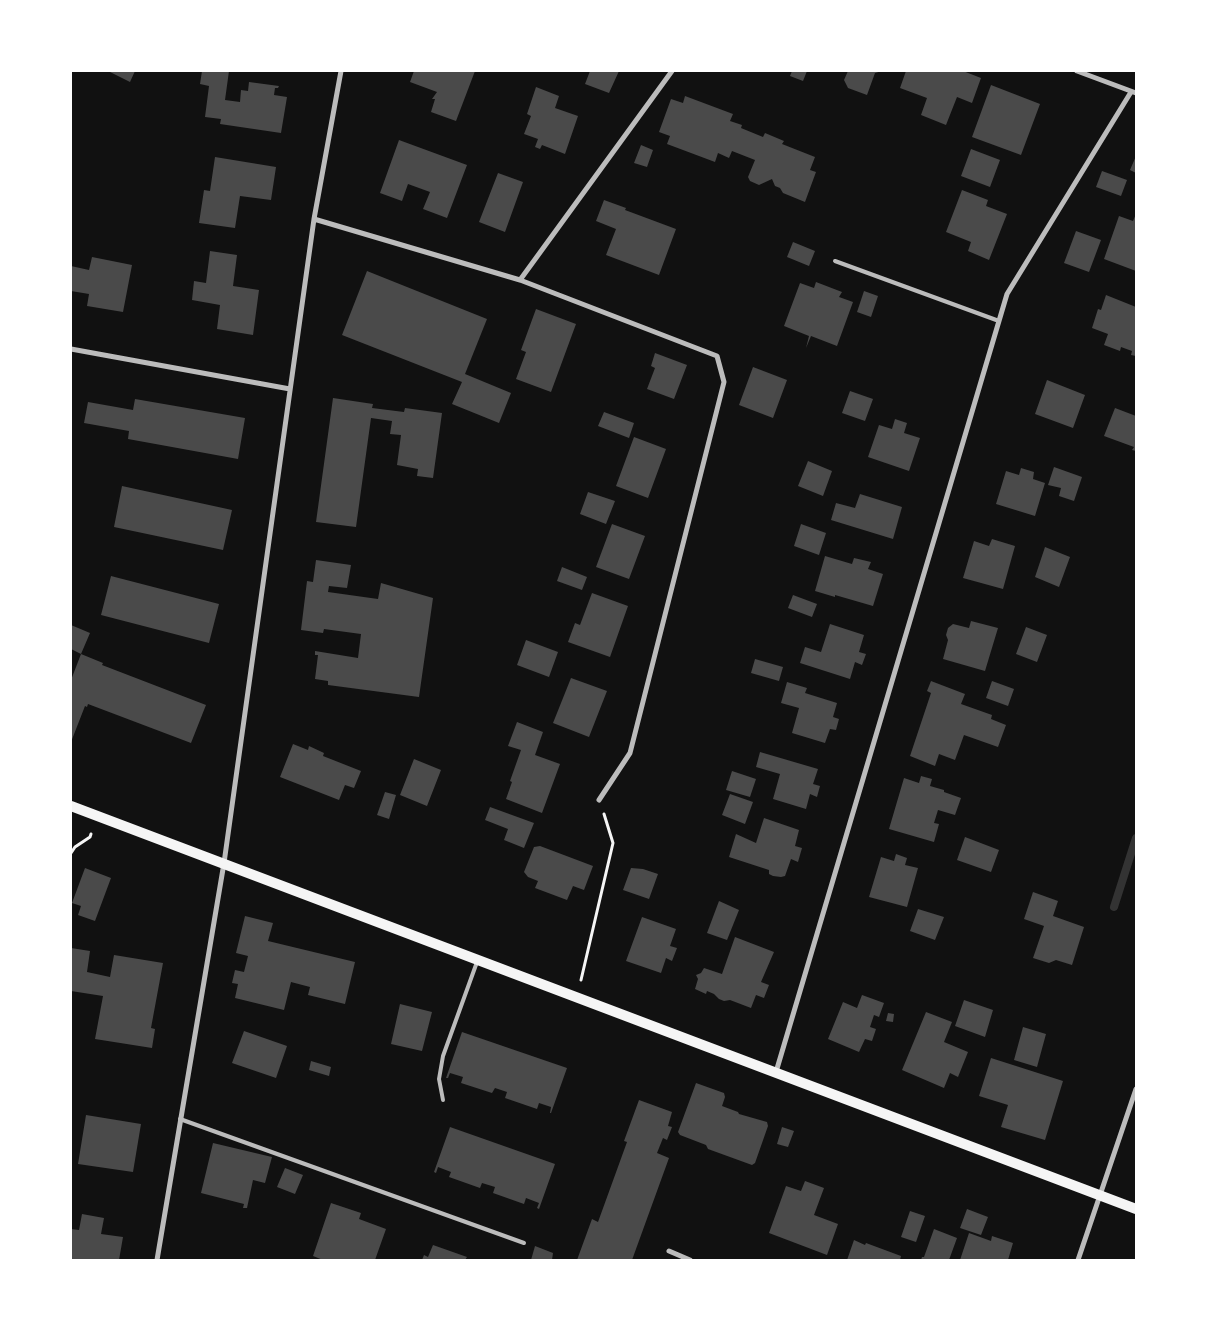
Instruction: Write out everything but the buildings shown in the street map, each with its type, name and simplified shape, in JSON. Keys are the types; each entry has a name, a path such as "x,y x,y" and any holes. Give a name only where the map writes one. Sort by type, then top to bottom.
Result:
{"main road":[{"path":"71,806 1136,1209"}],"street":[{"path":"157,1260 224,863 314,219 341,71"},
{"path":"520,280 672,71"},
{"path":"776,1072 1007,294 1133,93 1077,71"},
{"path":"314,219 520,280 717,356 724,382 630,753 599,800"},
{"path":"71,349 290,389"},
{"path":"1078,1260 1136,1089"},
{"path":"669,1252 690,1260"}],"lane":[{"path":"835,261 999,321"},
{"path":"443,1100 439,1079 443,1056 477,960"},
{"path":"180,1119 524,1243"}],"path":[{"path":"577,997 613,843 599,800"},
{"path":"71,854 75,846 90,837 99,816"}],"waterway":[{"path":"1114,907 1136,838"}]}
